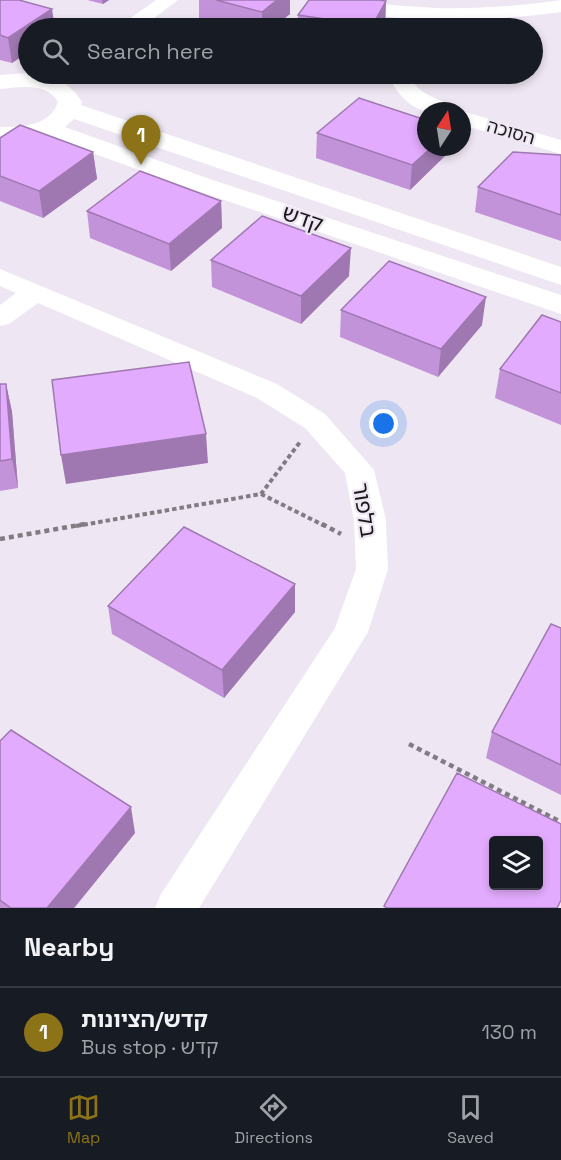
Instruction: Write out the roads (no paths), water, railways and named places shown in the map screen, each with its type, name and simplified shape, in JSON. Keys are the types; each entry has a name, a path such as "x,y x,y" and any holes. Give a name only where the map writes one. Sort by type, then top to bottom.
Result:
{"main road":[{"path":"0,82 18,81"},
{"path":"0,134 28,133 46,128 64,116 69,109 70,102 62,84"},
{"name":"קדש","path":"69,109 561,276"},
{"name":"קדש","path":"46,128 209,187 561,304"}],"street":[{"path":"143,18 169,0"},
{"path":"317,0 404,18"},
{"path":"440,18 561,6"},
{"path":"402,84 416,98 425,102"},
{"name":"הסוכה","path":"471,121 561,147"},
{"name":"בלפור","path":"0,278 267,391 315,421 359,470 370,520 372,569 351,632 176,908"},
{"path":"0,318 34,293"}],"place":[{"name":"קדש/הציונות","path":"141,165"}]}
